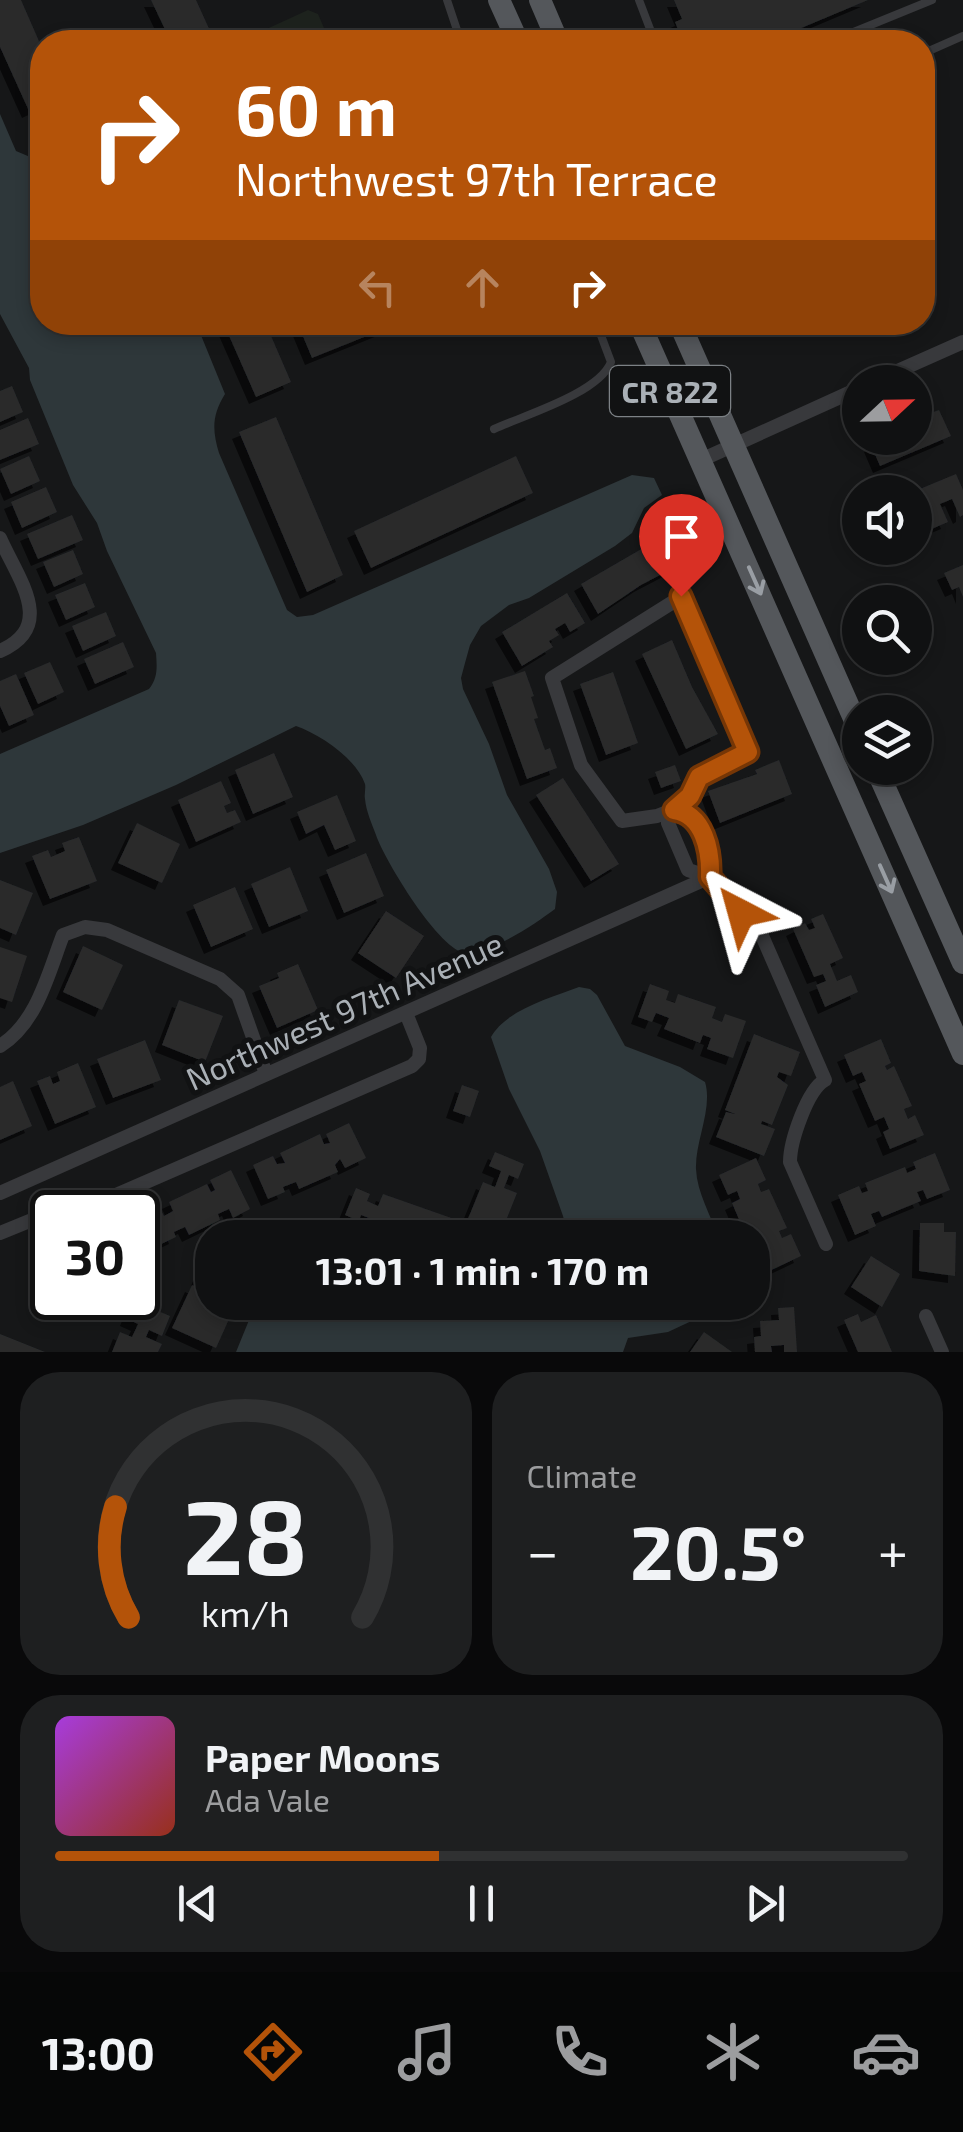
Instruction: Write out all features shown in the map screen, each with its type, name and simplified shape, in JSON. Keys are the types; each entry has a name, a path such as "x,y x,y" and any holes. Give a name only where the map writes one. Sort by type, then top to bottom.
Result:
{"main road":[{"path":"499,0 513,30"},
{"path":"540,0 553,30"},
{"name":"CR 822","path":"645,335 963,1054"},
{"name":"CR 822","path":"684,335 843,695"},
{"path":"884,785 963,962"},
{"path":"945,921 963,952"}],"street":[{"path":"911,365 963,342"},
{"path":"701,460 842,396"},
{"path":"0,538 30,608 29,628 18,643 0,651"},
{"path":"710,877 711,855 688,812 674,810 622,821 581,765 552,678 681,596 748,752 699,777 690,796 674,810 668,823 688,870 710,877 731,904 756,922 825,1080 812,1092 790,1148 790,1162 826,1244"},
{"name":"Northwest 97th Avenue","path":"0,1193 710,877"},
{"path":"0,1046 23,1028 32,1012 62,934 85,927 107,930 220,979 238,995 266,1074"},
{"path":"0,1233 54,1211 107,1198 412,1066 419,1059 420,1048 406,1013"},
{"path":"926,1316 942,1352"}],"lane":[{"path":"447,0 457,30"},
{"path":"640,0 651,30"},
{"path":"897,0 902,12"},
{"path":"858,30 932,0"},
{"path":"935,48 963,36"},
{"path":"494,429 587,388 607,374 611,362 601,335"}],"shaded area":[{"path":"308,10 318,14 325,30 265,30"},
{"path":"0,114 16,151 30,157 30,335 201,335 225,394 214,423 219,453 287,610 297,617 313,615 632,475 654,478 662,495 644,508 632,533 529,598 509,605 481,626 470,645 461,678 507,795 549,869 557,892 555,909 513,937 488,948 467,953 456,949 429,922 390,864 369,817 365,784 354,765 336,748 296,726 83,825 0,853 0,754 149,689 157,668 156,653 97,523 73,485 30,380 29,368 0,314"},
{"path":"579,987 590,989 625,1046 680,1067 705,1082 707,1103 696,1169 712,1220 564,1220 540,1151 509,1089 491,1037 507,1019"},
{"path":"249,1320 694,1320 668,1332 628,1338 623,1352 236,1352"}],"building":[{"path":"0,0 21,0 34,30 30,30 30,111 29,111 0,47"},
{"path":"151,0 196,0 210,30 165,30"},
{"path":"674,0 868,0 797,30 678,30 675,22 682,19"},
{"path":"229,335 271,335 291,382 256,397"},
{"path":"302,335 369,335 312,358"},
{"path":"12,386 23,412 0,422 0,391"},
{"path":"939,410 951,436 932,444 932,413"},
{"path":"276,417 343,575 307,592 239,432"},
{"path":"28,418 39,444 0,460 0,430"},
{"path":"875,455 906,455 880,466"},
{"path":"29,456 40,481 11,494 0,469"},
{"path":"516,456 533,493 371,568 354,531"},
{"path":"956,474 963,490 963,515 960,517 952,499 940,504 948,522 932,529 932,484"},
{"path":"46,487 57,512 22,528 11,502"},
{"path":"72,515 83,540 38,559 27,534"},
{"path":"669,533 685,562 598,614 581,584"},
{"path":"73,550 83,574 54,587 43,562"},
{"path":"963,565 963,597 959,587 952,590 944,573"},
{"path":"85,583 95,607 66,620 55,595"},
{"path":"567,593 585,623 570,632 565,623 555,629 559,635 549,641 553,647 522,666 502,632"},
{"path":"106,612 116,636 83,651 72,626"},
{"path":"672,640 718,734 686,749 642,654"},
{"path":"123,642 134,667 95,684 84,659"},
{"path":"50,662 64,692 38,704 24,673"},
{"path":"525,671 534,696 531,697 538,718 534,719 545,750 550,748 557,768 527,779 492,682"},
{"path":"613,672 638,743 606,755 580,684"},
{"path":"16,674 34,715 9,726 0,706 0,681"},
{"path":"274,753 293,797 253,814 235,770"},
{"path":"779,760 792,794 720,823 708,791 757,774 755,770"},
{"path":"675,765 681,781 661,788 655,772"},
{"path":"563,778 619,864 591,881 536,795"},
{"path":"221,781 231,803 224,806 227,813 235,810 241,822 196,842 178,800"},
{"path":"337,795 356,841 335,850 324,825 306,834 297,812"},
{"path":"137,823 180,844 162,883 118,863"},
{"path":"79,837 97,881 50,899 32,856 48,850 51,857 65,851 62,843"},
{"path":"366,853 384,896 344,913 326,870"},
{"path":"290,867 308,911 269,927 251,884"},
{"path":"0,880 33,893 16,935 0,928"},
{"path":"235,887 253,929 211,947 193,905"},
{"path":"386,911 424,936 396,978 358,953"},
{"path":"823,914 843,958 830,964 837,981 851,975 858,992 825,1007 816,985 826,981 823,974 814,977 793,929 805,923 809,930 815,928 811,919"},
{"path":"83,946 123,965 102,1010 63,992"},
{"path":"0,947 27,956 12,1002 0,998"},
{"path":"298,964 318,1010 277,1028 259,986"},
{"path":"650,984 669,991 666,1000 675,1003 678,994 716,1007 712,1018 722,1022 725,1014 746,1021 733,1058 707,1049 711,1038 703,1035 700,1043 664,1029 669,1018 656,1013 652,1022 638,1017"},
{"path":"179,1000 223,1016 205,1062 162,1045"},
{"path":"754,1034 800,1052 791,1076 779,1072 777,1077 788,1085 772,1125 762,1121 761,1124 775,1129 764,1156 716,1137 726,1112 735,1114 725,1110"},
{"path":"881,1039 891,1063 885,1066 887,1070 894,1066 912,1106 904,1109 908,1119 915,1115 924,1135 890,1149 883,1132 889,1129 884,1117 875,1121 859,1084 866,1081 862,1072 853,1076 844,1055"},
{"path":"145,1040 161,1080 113,1098 97,1059"},
{"path":"78,1063 96,1107 55,1124 37,1081 50,1076 53,1084 60,1081 57,1072"},
{"path":"13,1081 32,1126 0,1140 0,1087"},
{"path":"462,1085 479,1091 470,1117 453,1111"},
{"path":"349,1123 366,1158 345,1168 340,1159 335,1165 338,1172 299,1189 296,1182 283,1187 285,1192 268,1199 253,1165 273,1156 277,1164 285,1163 280,1153 320,1134 324,1144 330,1143 326,1134"},
{"path":"495,1152 524,1164 518,1179 509,1175 504,1188 517,1193 506,1220 467,1220 483,1182 495,1187 501,1171 489,1166"},
{"path":"935,1153 950,1190 927,1199 923,1190 917,1192 921,1201 882,1217 879,1211 871,1214 876,1226 855,1235 838,1195 859,1186 862,1193 868,1191 865,1183 905,1167 907,1173 916,1169 913,1162"},
{"path":"756,1158 766,1180 758,1184 761,1192 769,1189 787,1228 779,1231 782,1238 791,1234 801,1256 770,1271 770,1220 739,1220 732,1203 740,1199 737,1191 728,1195 719,1175"},
{"path":"231,1170 250,1209 233,1218 229,1209 218,1214 220,1220 195,1220 195,1232 189,1235 185,1227 160,1245 160,1208 164,1216 173,1211 169,1202 207,1184 211,1192 215,1190 210,1180"},
{"path":"356,1188 370,1194 367,1201 378,1206 383,1194 457,1220 374,1220 361,1215 357,1220 345,1215"},
{"path":"920,1223 944,1223 944,1232 956,1232 955,1276 919,1271"},
{"path":"871,1256 900,1274 882,1307 851,1287"},
{"path":"192,1285 195,1320 229,1320 216,1348 172,1328"},
{"path":"794,1307 797,1352 784,1352 784,1345 771,1346 772,1352 755,1352 754,1337 761,1336 760,1321 779,1320 778,1308"},
{"path":"160,1312 170,1316 162,1336 149,1330 146,1337 162,1344 158,1352 112,1352 120,1332 132,1337 138,1324 129,1320 160,1320"},
{"path":"858,1314 861,1322 876,1315 892,1352 858,1352 844,1320"},
{"path":"704,1332 732,1352 690,1352"},
{"path":"0,1334 45,1352 0,1352"}],"route":[{"path":"681,596 748,752 699,777 690,796 674,810 688,812 694,818 711,855 710,877 741,913"}]}
